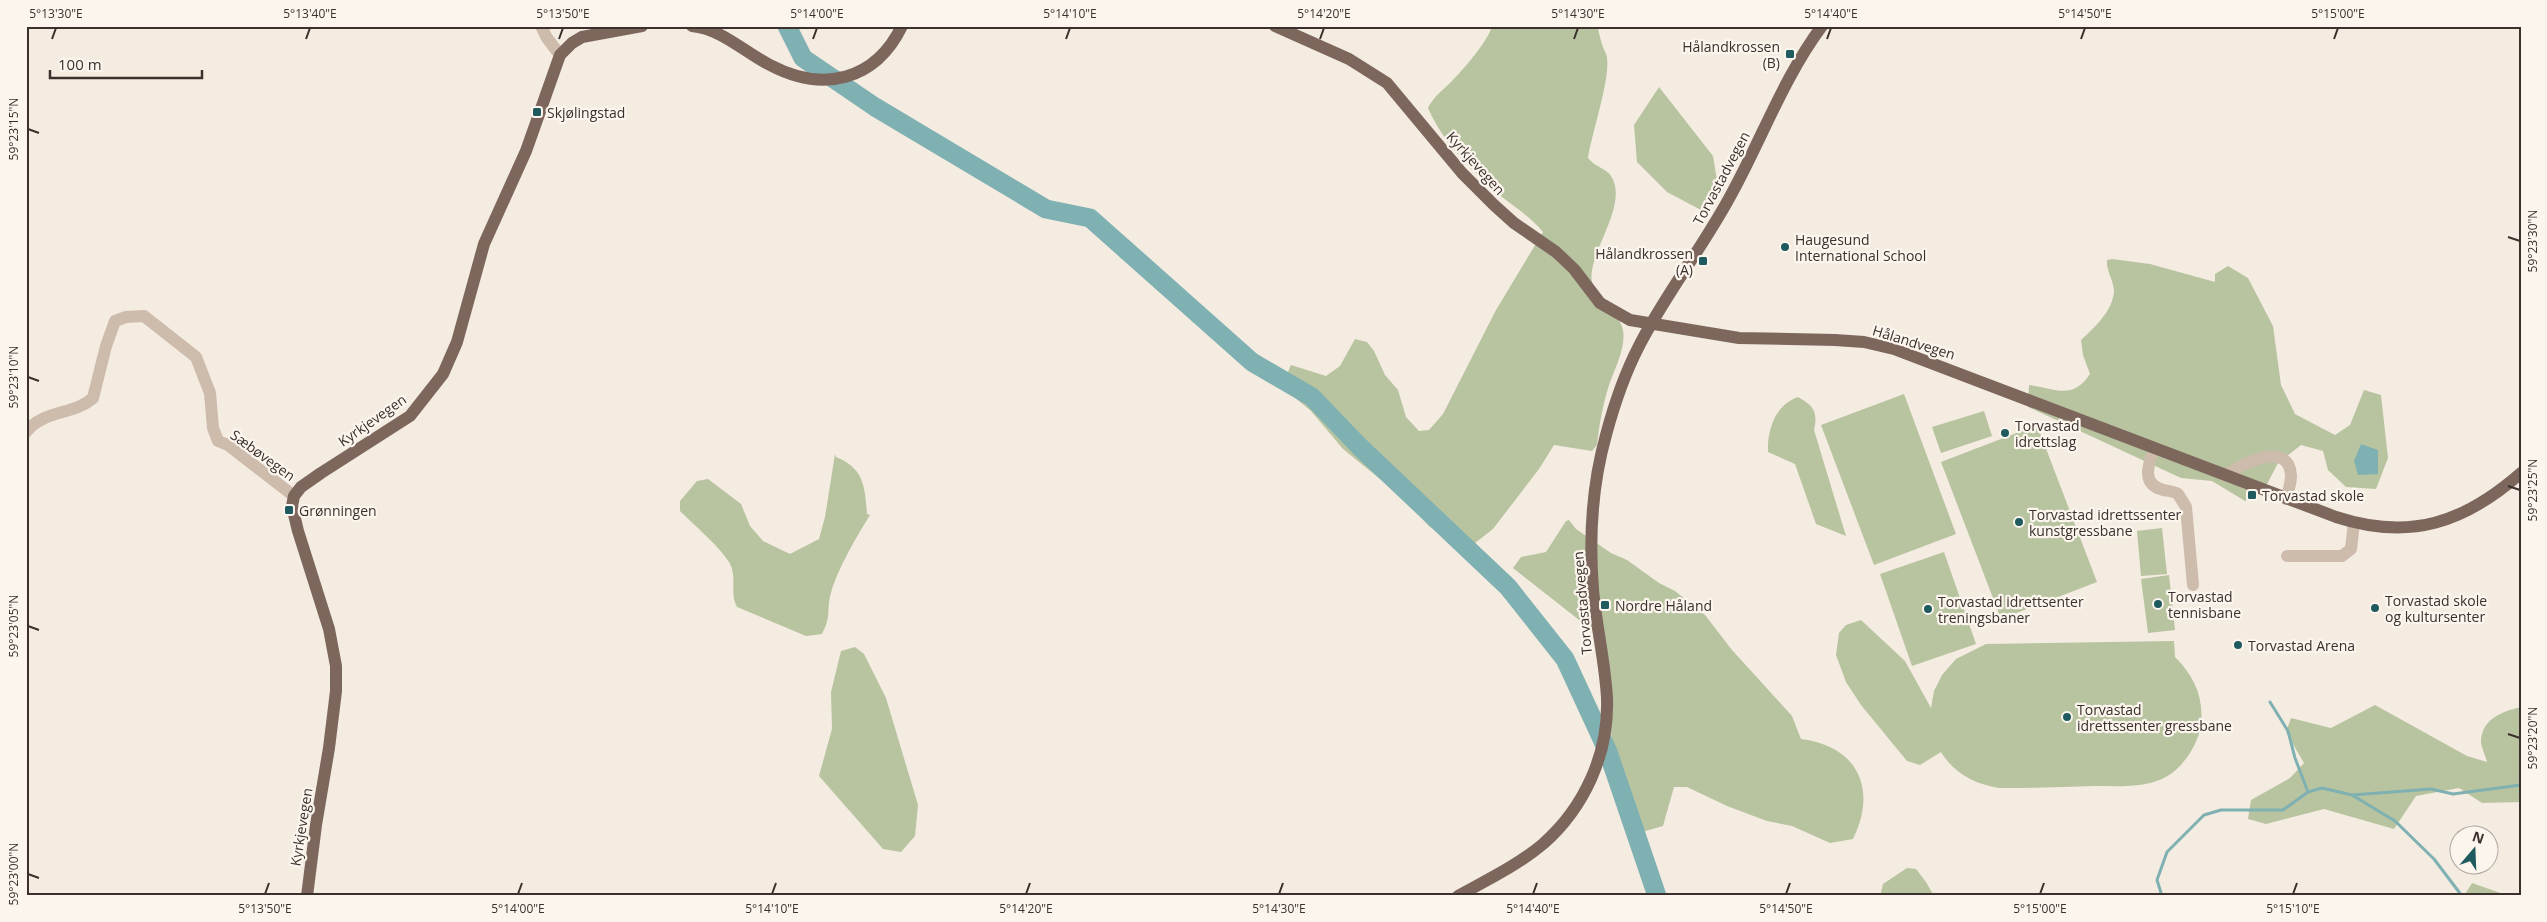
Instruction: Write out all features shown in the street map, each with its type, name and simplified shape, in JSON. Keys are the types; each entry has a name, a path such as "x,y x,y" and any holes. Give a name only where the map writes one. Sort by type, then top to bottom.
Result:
{"main road":[{"path":"560,55 582,37 642,26"},
{"path":"692,26 722,35 778,69 802,76 827,80 852,75 868,69 886,53 902,26"},
{"name":"Kyrkjevegen","path":"1275,26 1349,59 1387,83 1462,172 1514,223 1556,252 1574,270 1600,303 1630,320 1652,323"},
{"name":"Torvastadvegen","path":"1458,896 1523,859 1555,832 1584,794 1600,755 1606,725 1607,704 1592,574 1592,535 1596,484 1614,407 1633,358 1652,323 1724,208 1797,64 1822,26"},
{"name":"Kyrkjevegen","path":"307,896 316,825 329,748 336,692 336,666 329,629 298,531 292,506 294,496 301,487 314,478 410,416 443,374 457,342 484,244 526,151 560,55"},
{"name":"Hålandvegen","path":"1652,323 1739,338 1835,340 1877,345 1912,355 2039,402 2154,449 2354,523 2391,528 2436,523 2463,514 2484,503 2521,473"}],"street":[{"path":"541,26 547,38 560,55"},
{"name":"Sæbøvegen","path":"26,432 51,414 87,403 93,398 106,346 115,321 126,317 144,316 196,357 210,393 213,428 218,441 228,445 294,496"},
{"path":"2154,449 2147,470 2150,483 2156,487 2175,492 2185,504 2193,585"},
{"path":"2225,476 2235,469 2265,457 2279,458 2287,464 2291,474 2286,499"},
{"path":"2287,556 2342,556 2351,549 2354,523"}],"green space":[{"path":"1492,26 1596,26 1598,28 1606,54 1607,75 1588,158 1611,176 1615,188 1615,201 1612,215 1595,258 1592,282 1594,288 1617,317 1624,337 1605,400 1597,445 1592,451 1554,445 1539,469 1493,529 1475,543 1465,543 1430,527 1401,496 1343,449 1311,411 1288,392 1283,384 1291,365 1326,376 1340,366 1355,339 1367,342 1374,351 1385,375 1398,390 1406,417 1419,431 1429,430 1443,414 1496,310 1543,232 1470,167 1450,145 1428,108 1475,55"},
{"path":"1659,87 1713,156 1718,187 1701,210 1667,192 1637,162 1634,125"},
{"path":"2107,260 2150,264 2215,282 2215,274 2228,266 2248,278 2273,326 2281,385 2295,414 2335,435 2350,425 2364,390 2381,395 2388,458 2376,489 2346,487 2328,470 2323,451 2301,445 2278,463 2265,488 2245,501 2212,481 2181,478 2028,407 2029,385 2062,391 2070,390 2077,388 2090,374 2083,355 2081,340 2107,312 2113,298 2113,283"},
{"path":"1904,394 1956,534 1874,565 1821,425"},
{"path":"1798,397 1808,403 1814,410 1814,430 1846,536 1816,524 1795,464 1768,452 1769,435 1774,419 1783,406"},
{"path":"1984,411 1992,436 1941,453 1932,427"},
{"name":"Torvastad idrettssenter kunstgressbane","path":"2037,425 2097,582 2001,619 1941,462"},
{"path":"835,454 836,457 858,473 864,487 867,514 870,515 842,564 834,584 827,622 822,634 806,636 737,607 734,596 733,573 729,562 713,543 680,511 680,501 697,481 708,479 741,504 750,526 763,541 790,554 819,539 825,517"},
{"path":"1569,520 1576,529 1611,553 1627,560 1659,583 1675,591 1705,615 1732,650 1792,716 1801,739 1820,743 1836,750 1849,760 1857,772 1862,787 1863,803 1860,820 1853,839 1830,843 1792,826 1767,821 1727,806 1687,787 1674,787 1663,826 1635,834 1631,806 1621,780 1618,782 1597,634 1513,568 1521,557 1546,552 1566,521"},
{"path":"2162,528 2167,574 2141,576 2137,531"},
{"name":"Torvastad idrettsenter treningsbaner","path":"1944,552 1976,644 1912,666 1880,574"},
{"name":"Torvastad tennisbane","path":"2169,575 2175,630 2148,633 2141,579"},
{"path":"1861,620 1905,661 1931,708 1934,691 1942,675 1956,659 1986,644 2174,641 2175,657 2188,672 2199,696 2202,715 2199,733 2193,749 2176,770 2162,779 2137,785 1999,788 1981,784 1958,772 1941,752 1920,765 1907,761 1861,705 1846,682 1836,655 1839,633 1846,625"},
{"path":"855,647 864,654 886,698 918,805 915,836 901,852 883,849 819,776 832,729 831,692 841,651"},
{"path":"2375,705 2467,756 2487,762 2481,743 2484,728 2488,722 2500,714 2521,707 2521,802 2482,803 2459,788 2416,796 2394,829 2324,809 2266,824 2248,819 2251,800 2290,778 2304,763 2286,732 2291,718 2331,728"},
{"path":"1907,868 1916,869 1934,896 1880,896 1883,884"},
{"path":"2472,883 2509,896 2464,896"}],"water":[{"path":"2361,444 2378,450 2378,474 2358,475 2354,461"}],"waterway":[{"path":"787,26 803,58 875,107 1046,209 1090,218 1252,362 1312,397 1360,447 1508,587 1565,659 1608,752 1657,896"},
{"path":"2270,702 2288,731 2295,758 2308,792"},
{"path":"2162,896 2157,880 2167,852 2204,815 2221,810 2283,810 2308,792 2322,788 2352,795 2431,789 2453,794 2521,785"},
{"path":"2352,795 2395,821 2434,859 2462,896"}],"place":[{"name":"Hålandkrossen (B)","path":"1790,54"},
{"name":"Skjølingstad","path":"537,112"},
{"name":"Haugesund International School","path":"1785,247"},
{"name":"Hålandkrossen (A)","path":"1703,261"},
{"name":"Torvastad idrettslag","path":"2005,433"},
{"name":"Torvastad skole","path":"2252,495"},
{"name":"Grønningen","path":"289,510"},
{"name":"Torvastad idrettssenter kunstgressbane","path":"2019,522"},
{"name":"Torvastad tennisbane","path":"2158,604"},
{"name":"Nordre Håland","path":"1605,605"},
{"name":"Torvastad skole og kultursenter","path":"2375,608"},
{"name":"Torvastad idrettsenter treningsbaner","path":"1928,609"},
{"name":"Torvastad Arena","path":"2238,645"},
{"name":"Torvastad idrettssenter gressbane","path":"2067,717"}]}
